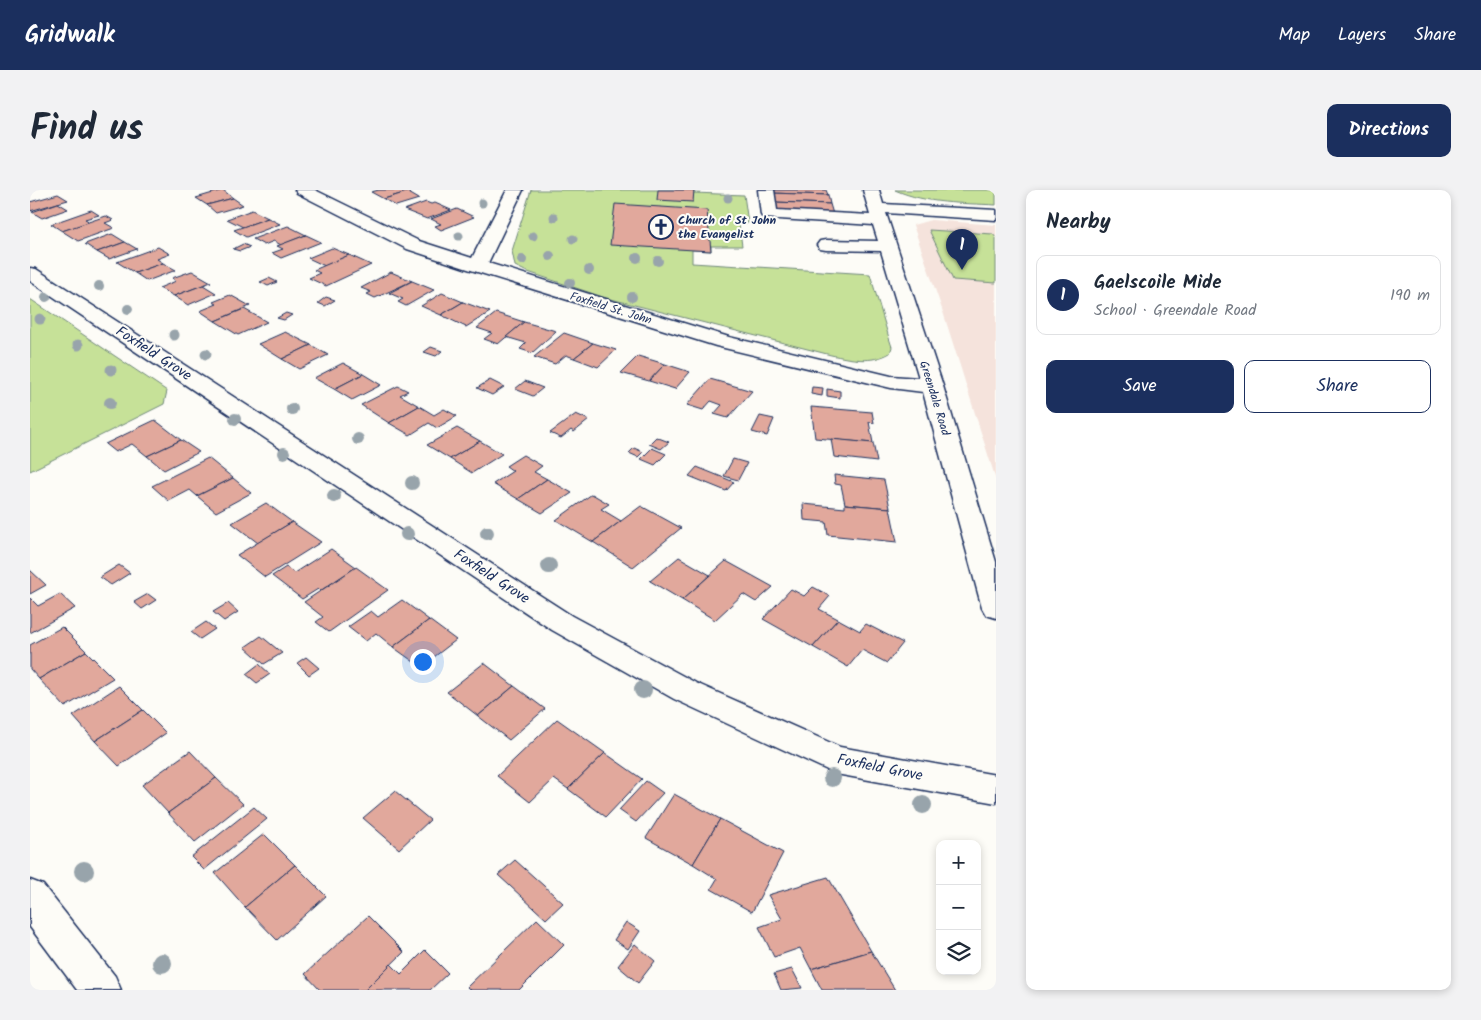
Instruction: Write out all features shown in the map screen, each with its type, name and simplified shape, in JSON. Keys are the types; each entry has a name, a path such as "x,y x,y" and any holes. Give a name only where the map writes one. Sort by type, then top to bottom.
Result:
{"street":[{"name":"Foxfield St. John","path":"303,190 413,245 477,266 723,342 891,382 932,386"},
{"path":"477,266 515,190"},
{"path":"766,190 769,215 876,206 996,215"},
{"name":"Greendale Road","path":"876,206 932,386 996,608"},
{"path":"826,245 888,246"},
{"name":"Foxfield Grove","path":"30,273 562,622 685,691 836,760 996,789"},
{"path":"30,897 101,990"}],"shaded area":[{"path":"931,220 996,225 996,480 944,315 913,225"}],"green space":[{"path":"531,190 694,190 694,193 744,195 748,223 739,224 742,246 711,246 711,251 692,250 692,263 870,274 892,347 890,353 868,360 831,355 603,297 525,271 515,266 512,251"},
{"path":"895,190 996,190 996,205 932,200 907,195"},
{"path":"929,230 993,234 996,238 996,283 953,280"},
{"path":"30,299 167,391 164,404 30,471"}],"building":[{"path":"223,190 233,198 207,205 196,198"},
{"path":"403,190 407,192 384,199 371,192"},
{"path":"658,190 694,190 693,202 657,200"},
{"path":"772,190 826,190 828,195 772,193"},
{"path":"407,192 419,199 396,206 384,199"},
{"path":"772,193 828,195 830,204 774,202"},
{"path":"58,194 68,200 30,211 30,202"},
{"path":"233,198 243,205 216,213 207,205"},
{"path":"426,202 435,203 451,210 427,219 404,210"},
{"path":"774,202 830,204 833,214 775,211"},
{"path":"58,203 68,209 42,218 32,212"},
{"name":"Church of St John the Evangelist","path":"615,204 707,210 711,251 610,245"},
{"path":"457,209 474,217 441,230 435,226 441,224 431,219"},
{"path":"91,210 99,215 85,219 90,222 62,231 51,224"},
{"path":"252,210 268,218 243,227 227,219"},
{"path":"106,216 113,220 105,223 114,228 78,241 62,231"},
{"path":"268,218 280,224 246,237 234,230"},
{"path":"288,226 306,235 281,245 274,241 264,245 253,239"},
{"path":"112,234 125,242 97,252 85,244"},
{"path":"306,235 321,242 281,258 272,253 283,249 277,246"},
{"path":"125,242 137,249 109,259 97,252"},
{"path":"243,244 250,247 240,251 233,249"},
{"path":"158,247 170,254 157,259 163,263 135,273 117,262"},
{"path":"332,248 349,255 325,266 308,258"},
{"path":"349,255 371,265 326,286 309,278 320,273 314,270"},
{"path":"163,263 176,270 147,281 135,273"},
{"path":"192,271 211,282 174,296 159,288 176,281 172,278"},
{"path":"391,272 412,281 375,298 367,294 371,292 361,288"},
{"path":"269,278 277,282 268,286 260,282"},
{"path":"412,281 434,290 406,306 398,302 403,299 389,293"},
{"path":"203,285 216,293 188,305 174,296"},
{"path":"442,293 463,302 441,315 421,306"},
{"path":"230,295 250,306 215,321 200,311 217,304 213,302"},
{"path":"326,297 335,300 325,306 318,303"},
{"path":"463,302 490,312 466,327 441,315"},
{"path":"244,309 267,322 238,335 215,321"},
{"path":"286,313 292,315 284,320 277,318"},
{"path":"496,313 524,322 498,344 484,339 492,333 477,328"},
{"path":"524,322 556,331 532,353 520,349 526,343 506,337"},
{"path":"285,332 311,345 282,359 258,344"},
{"path":"564,333 593,343 574,358 566,355 555,364 534,357"},
{"path":"593,343 616,350 598,367 574,358"},
{"path":"311,345 328,355 299,369 282,359"},
{"path":"431,347 442,351 436,356 424,352"},
{"path":"638,356 665,364 649,381 621,373"},
{"path":"343,363 363,374 334,389 314,378"},
{"path":"665,364 690,372 675,389 649,381"},
{"path":"363,374 381,385 352,400 334,389"},
{"path":"710,379 752,391 728,418 714,414 722,405 711,401 703,410 687,405"},
{"path":"490,380 504,387 492,395 477,388"},
{"path":"525,381 543,388 533,396 515,389"},
{"path":"398,386 408,391 400,395 419,406 389,423 361,405"},
{"path":"812,387 823,388 822,396 811,394"},
{"path":"827,389 840,391 840,398 827,396"},
{"path":"419,406 434,415 444,409 457,416 437,428 429,423 410,435 389,423"},
{"path":"811,407 872,412 874,423 869,422 873,443 815,438"},
{"path":"576,414 589,420 574,432 571,430 561,438 550,433"},
{"path":"760,416 774,419 767,436 752,432"},
{"path":"155,420 181,440 147,456 132,444 115,452 105,444"},
{"path":"457,428 480,441 450,459 427,445"},
{"path":"656,437 669,442 661,449 649,444"},
{"path":"831,439 873,443 877,462 834,457"},
{"path":"181,440 199,452 164,470 147,456"},
{"path":"480,441 502,454 472,473 450,459"},
{"path":"634,448 643,452 638,457 629,453"},
{"path":"652,448 666,454 655,465 641,459"},
{"path":"523,455 542,466 534,472 547,479 518,499 493,484 513,471 506,466"},
{"path":"208,458 233,478 197,496 190,490 169,501 152,486"},
{"path":"733,459 747,463 738,480 724,476"},
{"path":"697,467 734,482 726,491 689,476"},
{"path":"834,475 884,480 890,508 845,504 841,485 835,484"},
{"path":"233,478 251,493 216,512 197,496"},
{"path":"547,479 572,493 542,513 518,499"},
{"path":"592,494 609,504 601,509 621,521 593,542 556,520"},
{"path":"266,503 292,522 258,543 232,523"},
{"path":"803,504 845,508 845,504 890,508 897,542 828,535 826,522 804,520"},
{"path":"641,506 681,528 633,567 593,542"},
{"path":"292,522 321,542 265,577 237,555"},
{"path":"331,549 356,567 320,591 318,589 302,599 272,576 286,567 294,573"},
{"path":"679,557 710,575 682,600 650,581"},
{"path":"726,561 773,587 756,602 743,594 715,620 682,600"},
{"path":"119,565 130,573 111,585 100,577"},
{"path":"356,567 388,590 329,632 316,622 323,617 304,602"},
{"path":"30,570 46,585 30,594"},
{"path":"813,587 830,596 819,609 838,619 813,647 763,619 791,589 804,596"},
{"path":"60,594 75,608 30,633 30,598 38,606"},
{"path":"148,594 156,600 142,609 134,602"},
{"path":"402,600 429,620 393,647 376,633 366,641 348,627 371,611 378,617"},
{"path":"228,603 238,612 224,621 213,612"},
{"path":"838,619 860,631 866,624 903,643 887,663 862,650 848,667 813,647"},
{"path":"429,620 456,640 421,667 393,647"},
{"path":"206,622 215,629 200,639 191,632"},
{"path":"62,627 86,651 39,679 30,669 30,645"},
{"path":"261,636 282,653 264,664 245,647"},
{"path":"86,651 113,678 65,707 39,679"},
{"path":"306,657 319,668 309,675 297,663"},
{"path":"484,663 514,686 478,716 447,692"},
{"path":"259,664 270,674 257,683 246,674"},
{"path":"119,686 143,710 95,741 73,716"},
{"path":"514,686 545,709 509,740 478,716"},
{"path":"143,710 166,733 119,766 95,741"},
{"path":"557,719 605,753 568,789 554,779 530,802 497,776"},
{"path":"190,751 216,778 168,813 142,785"},
{"path":"605,753 642,779 606,817 568,789"},
{"path":"216,778 243,804 195,842 168,813"},
{"path":"646,781 663,793 636,822 619,810"},
{"path":"395,791 430,820 399,849 363,818"},
{"path":"674,794 720,819 693,864 646,838"},
{"path":"254,807 267,819 204,870 191,857"},
{"path":"720,819 783,853 752,912 711,889 717,879 693,864"},
{"path":"264,834 295,865 245,907 215,873"},
{"path":"515,860 563,903 546,919 498,875"},
{"path":"295,865 326,896 277,940 245,907"},
{"path":"828,877 871,951 811,969 800,948 774,957 759,927 782,919 768,895"},
{"path":"368,916 404,952 365,990 320,990 305,974"},
{"path":"537,919 564,945 519,990 470,990 467,987"},
{"path":"626,922 640,931 628,949 614,940"},
{"path":"635,944 655,961 638,983 618,966"},
{"path":"425,950 448,973 430,990 365,990 391,964 401,974"},
{"path":"871,951 895,990 822,990 811,969"},
{"path":"792,969 802,988 781,990 774,974"}],"place":[{"name":"Church of St John the Evangelist","path":"661,227"},
{"name":"Gaelscoile Mide","path":"962,270"}]}
